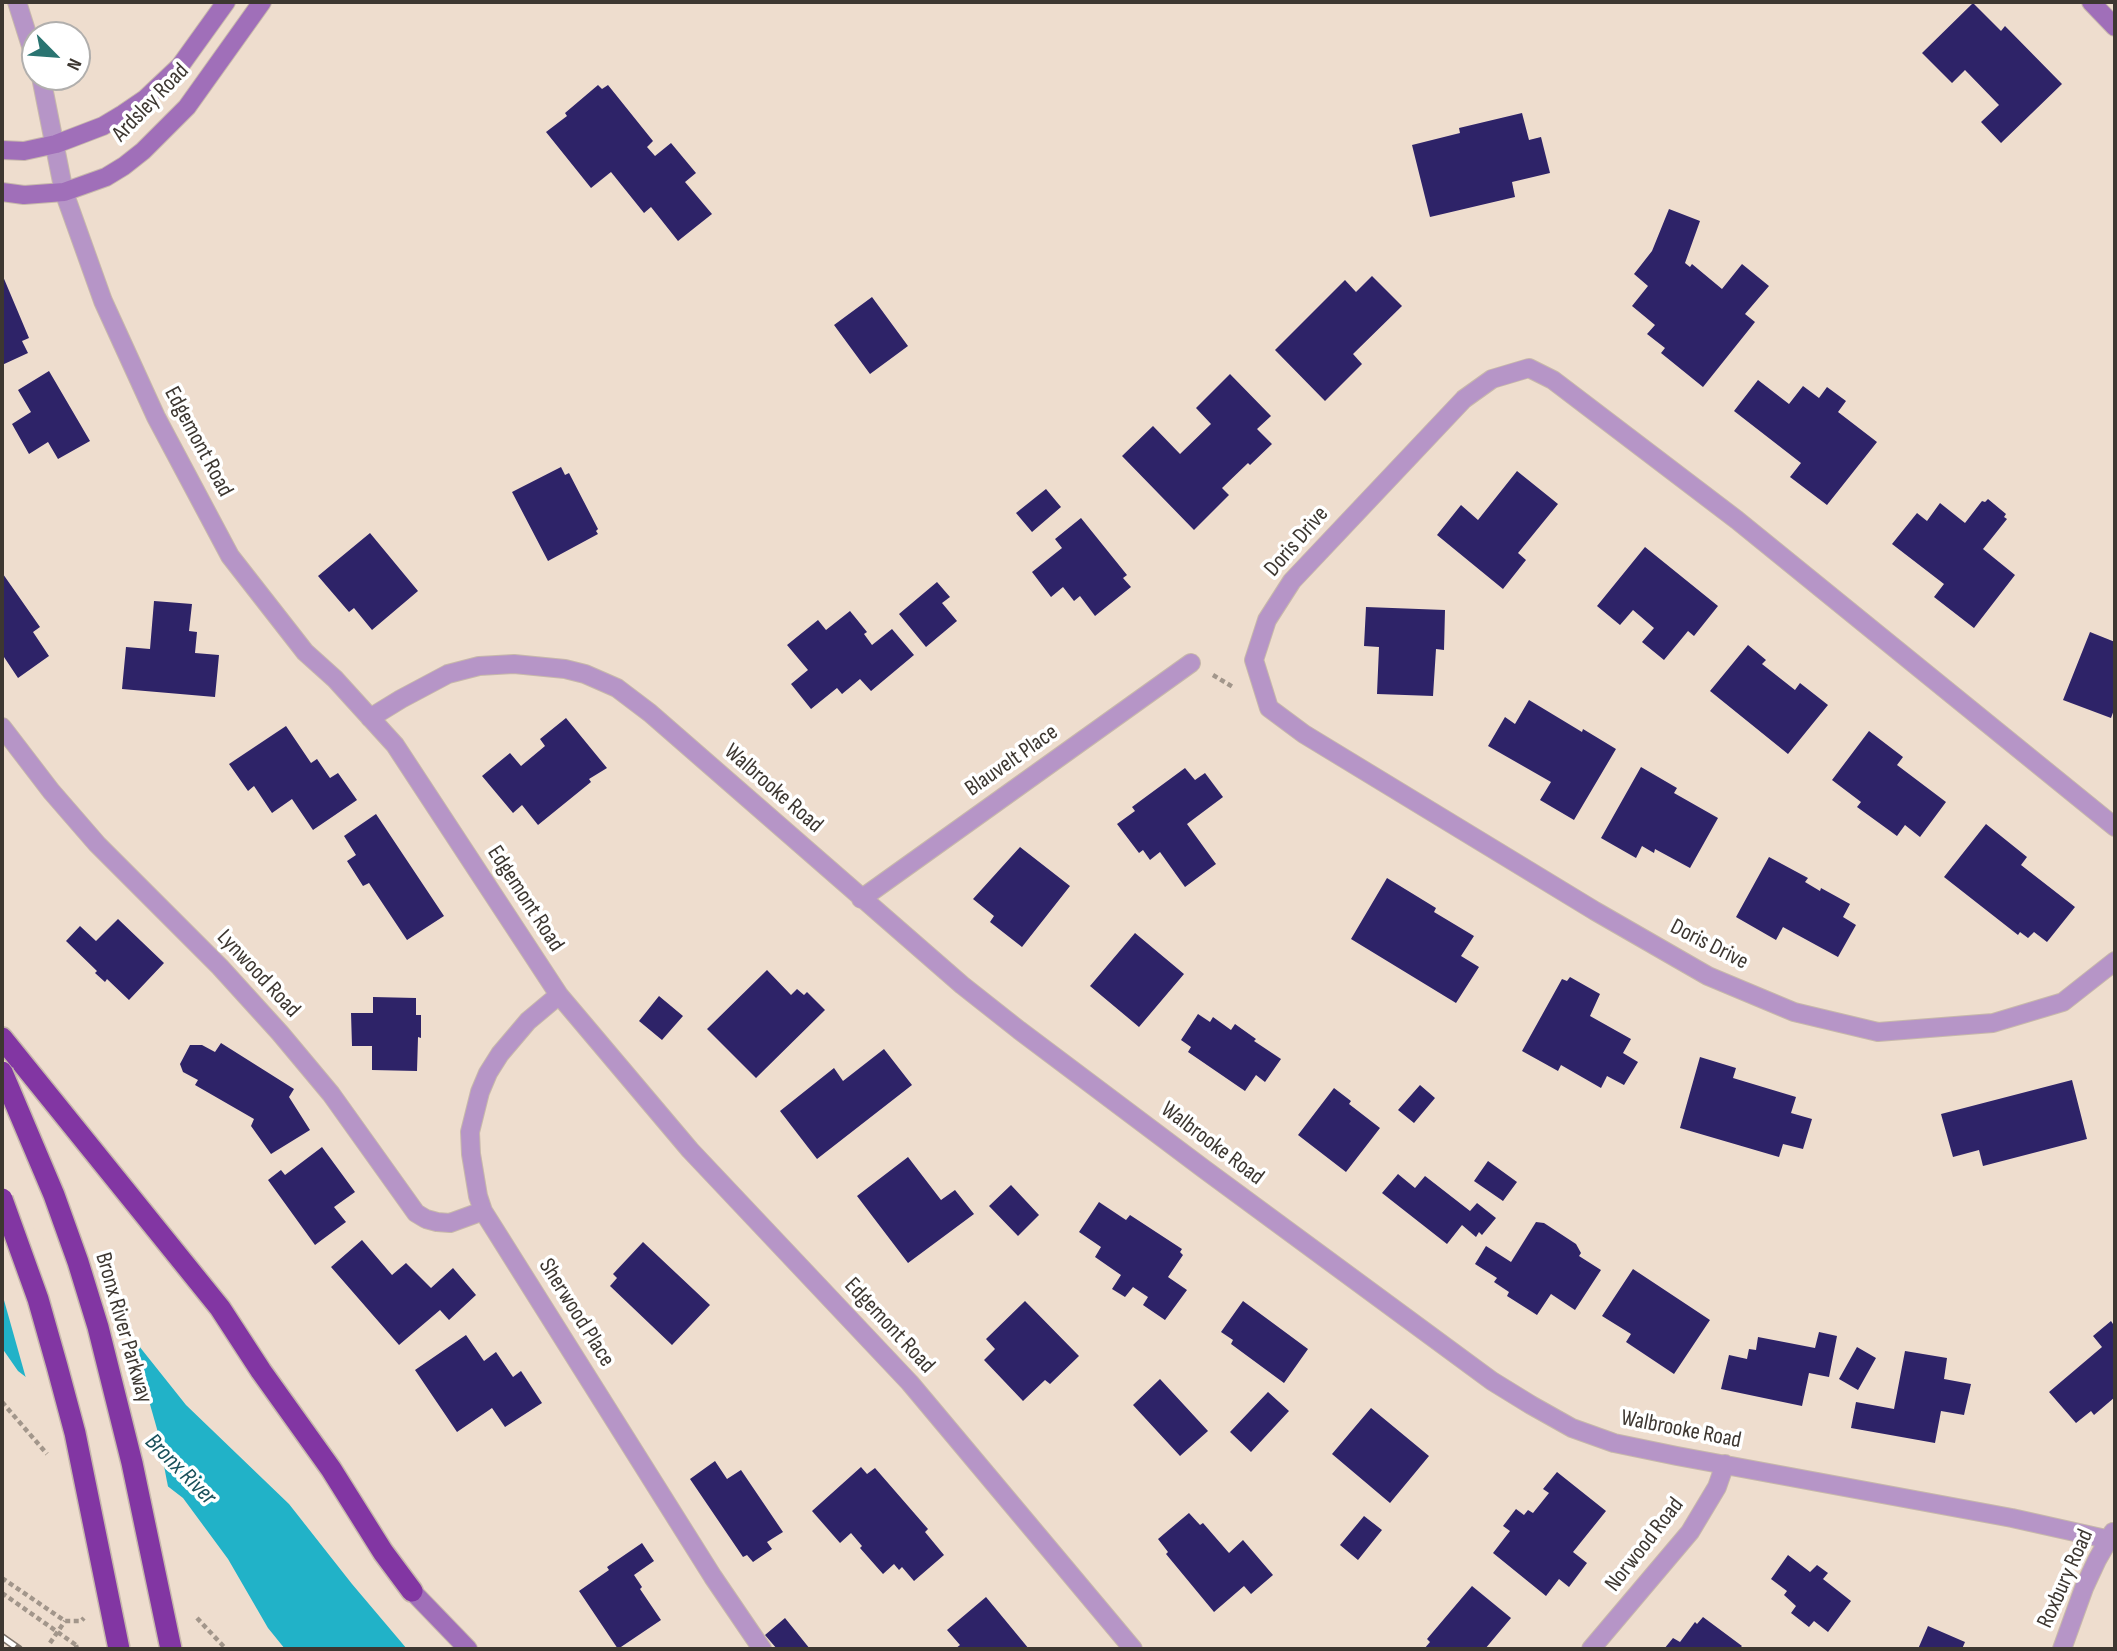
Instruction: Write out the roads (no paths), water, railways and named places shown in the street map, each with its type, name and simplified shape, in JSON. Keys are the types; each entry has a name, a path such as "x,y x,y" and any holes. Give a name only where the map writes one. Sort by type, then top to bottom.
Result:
{"highway":[{"path":"2,1038 220,1308 331,1469 383,1552 412,1591"},
{"name":"Bronx River Parkway","path":"2,1072 54,1195 99,1327 132,1463 171,1649"},
{"path":"2,1199 38,1299 57,1366 77,1445 119,1649"}],"main road":[{"name":"Ardsley Road","path":"2,150 24,151 55,144 103,126 145,99 180,66 226,2"},
{"name":"Ardsley Road","path":"2,192 24,195 64,192 115,172 166,129 208,80 262,2"},
{"path":"2091,2 2115,27"},
{"path":"412,1591 468,1649"}],"street":[{"path":"18,2 24,21"},
{"name":"Edgemont Road","path":"44,91 64,192 103,301 156,418 230,555 305,652 335,679 401,753 559,995 690,1150 910,1383 1133,1649"},
{"name":"Doris Drive","path":"2115,827 1737,520 1553,380 1529,369 1492,379 1464,399 1292,581 1267,620 1254,660 1269,708 1304,734 1595,911 1708,976 1794,1012 1878,1032 1993,1023 2063,1002 2115,961"},
{"name":"Blauvelt Place","path":"861,899 1191,663"},
{"name":"Walbrooke Road","path":"370,718 429,683 464,669 514,664 565,669 585,674 617,688 650,713 962,985 1040,1046 1215,1178 1502,1387 1572,1428 1614,1443 1677,1456 2113,1537"},
{"name":"Lynwood Road","path":"2,726 51,791 97,844 220,967 297,1053 331,1094 416,1213 437,1223 450,1223 484,1211"},
{"name":"Sherwood Place","path":"559,995 528,1021 500,1054 480,1092 470,1143 474,1179 484,1211 713,1577 762,1649"},
{"name":"Norwood Road","path":"1591,1649 1690,1532 1717,1487 1725,1464"},
{"name":"Roxbury Road","path":"2062,1649 2084,1588 2113,1537"}],"water":[{"name":"Bronx River","path":"2,1202 96,1292 186,1405 289,1504 407,1649 285,1649 268,1628 228,1559 183,1498 18,1371 2,1348"}],"railway":[{"path":"2,1637 19,1649"}]}
